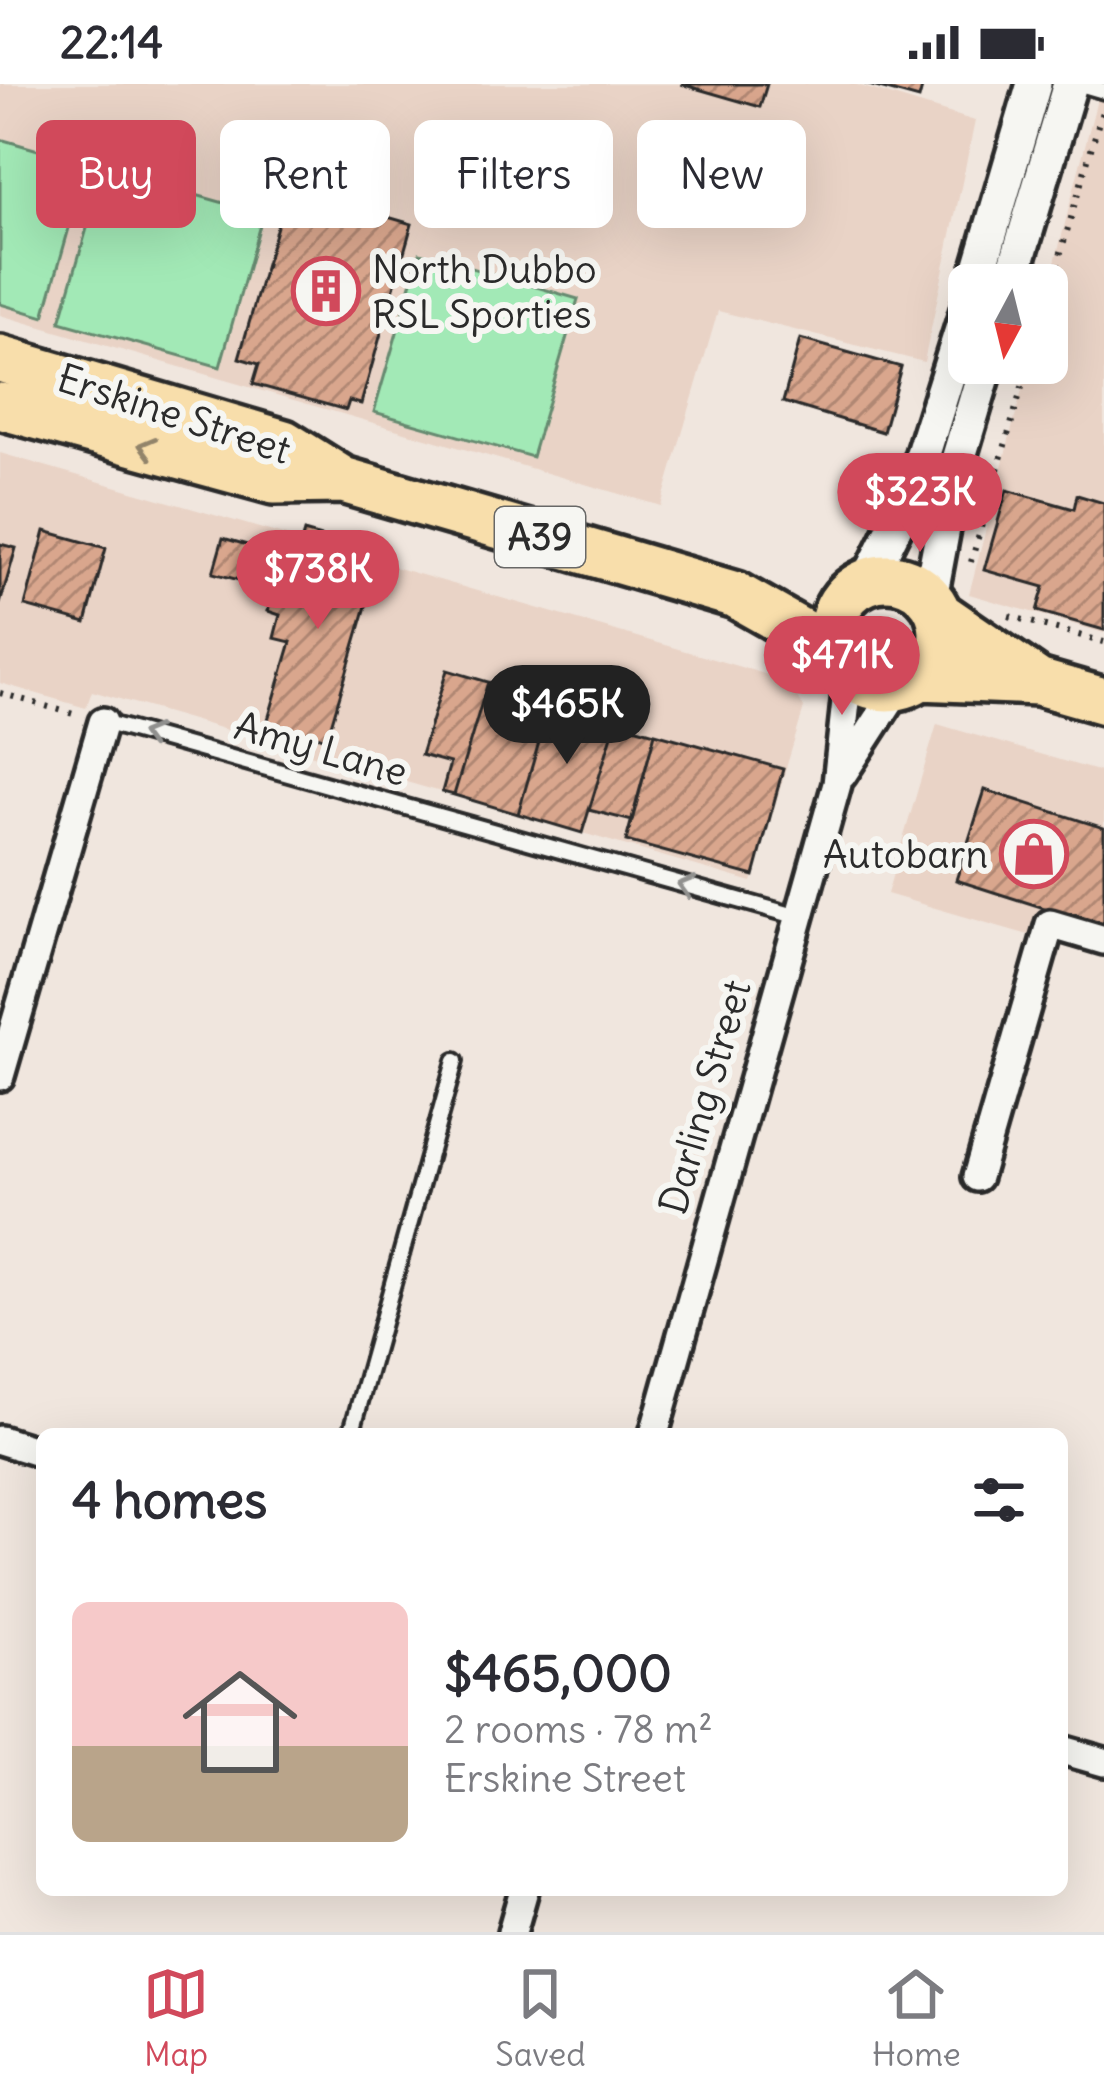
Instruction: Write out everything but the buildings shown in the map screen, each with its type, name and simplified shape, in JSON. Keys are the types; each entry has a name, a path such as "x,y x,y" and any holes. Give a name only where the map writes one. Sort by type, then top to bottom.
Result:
{"highway":[{"name":"Erskine Street","path":"0,359 284,443 344,480 736,595 841,662"},
{"name":"Erskine Street","path":"0,406 274,482 344,480"},
{"name":"A39","path":"858,587 902,580 945,598 1038,682"},
{"name":"Erskine Street","path":"736,595 858,587"},
{"path":"841,662 832,620 858,587"},
{"path":"910,682 940,649 945,598"},
{"name":"A39","path":"841,662 864,684 1038,682 1104,701"}],"street":[{"path":"981,264 1034,84"},
{"path":"1016,264 1070,84"},
{"path":"858,587 909,498 948,374"},
{"path":"945,598 952,480 981,384"},
{"name":"Darling Street","path":"657,1428 837,784 841,662"},
{"name":"Darling Street","path":"837,784 910,682"},
{"path":"0,1076 104,722"},
{"path":"977,1178 1050,924 1104,940"},
{"path":"0,1440 36,1451"},
{"path":"1068,1752 1104,1762"},
{"path":"512,1932 522,1896"}],"lane":[{"path":"1080,84 1104,91"},
{"name":"Amy Lane","path":"104,722 799,917"},
{"path":"353,1428 455,1061"}],"path":[{"path":"1057,264 1104,103"},
{"path":"945,598 1021,384"},
{"path":"1004,614 1104,642"},
{"path":"0,693 104,722"}],"shaded area":[{"path":"0,84 854,84 975,121 924,362 718,311 661,506 0,315"},
{"path":"1104,84 1104,633 969,594 1024,384 1068,384 1068,264 1054,264"},
{"path":"0,453 789,681 804,708 752,882 92,691 86,708 0,683"},
{"path":"937,724 1104,773 1104,929 1040,910 1032,936 887,894"}],"green space":[{"path":"0,139 36,149 36,228 69,228 44,317 0,304"},
{"path":"196,195 220,202 220,228 259,228 220,367 60,322 87,228 196,228"},
{"path":"420,253 578,299 532,457 374,412"}],"place":[{"name":"North Dubbo RSL Sporties","path":"326,291"},
{"name":"Autobarn","path":"1034,854"}]}
